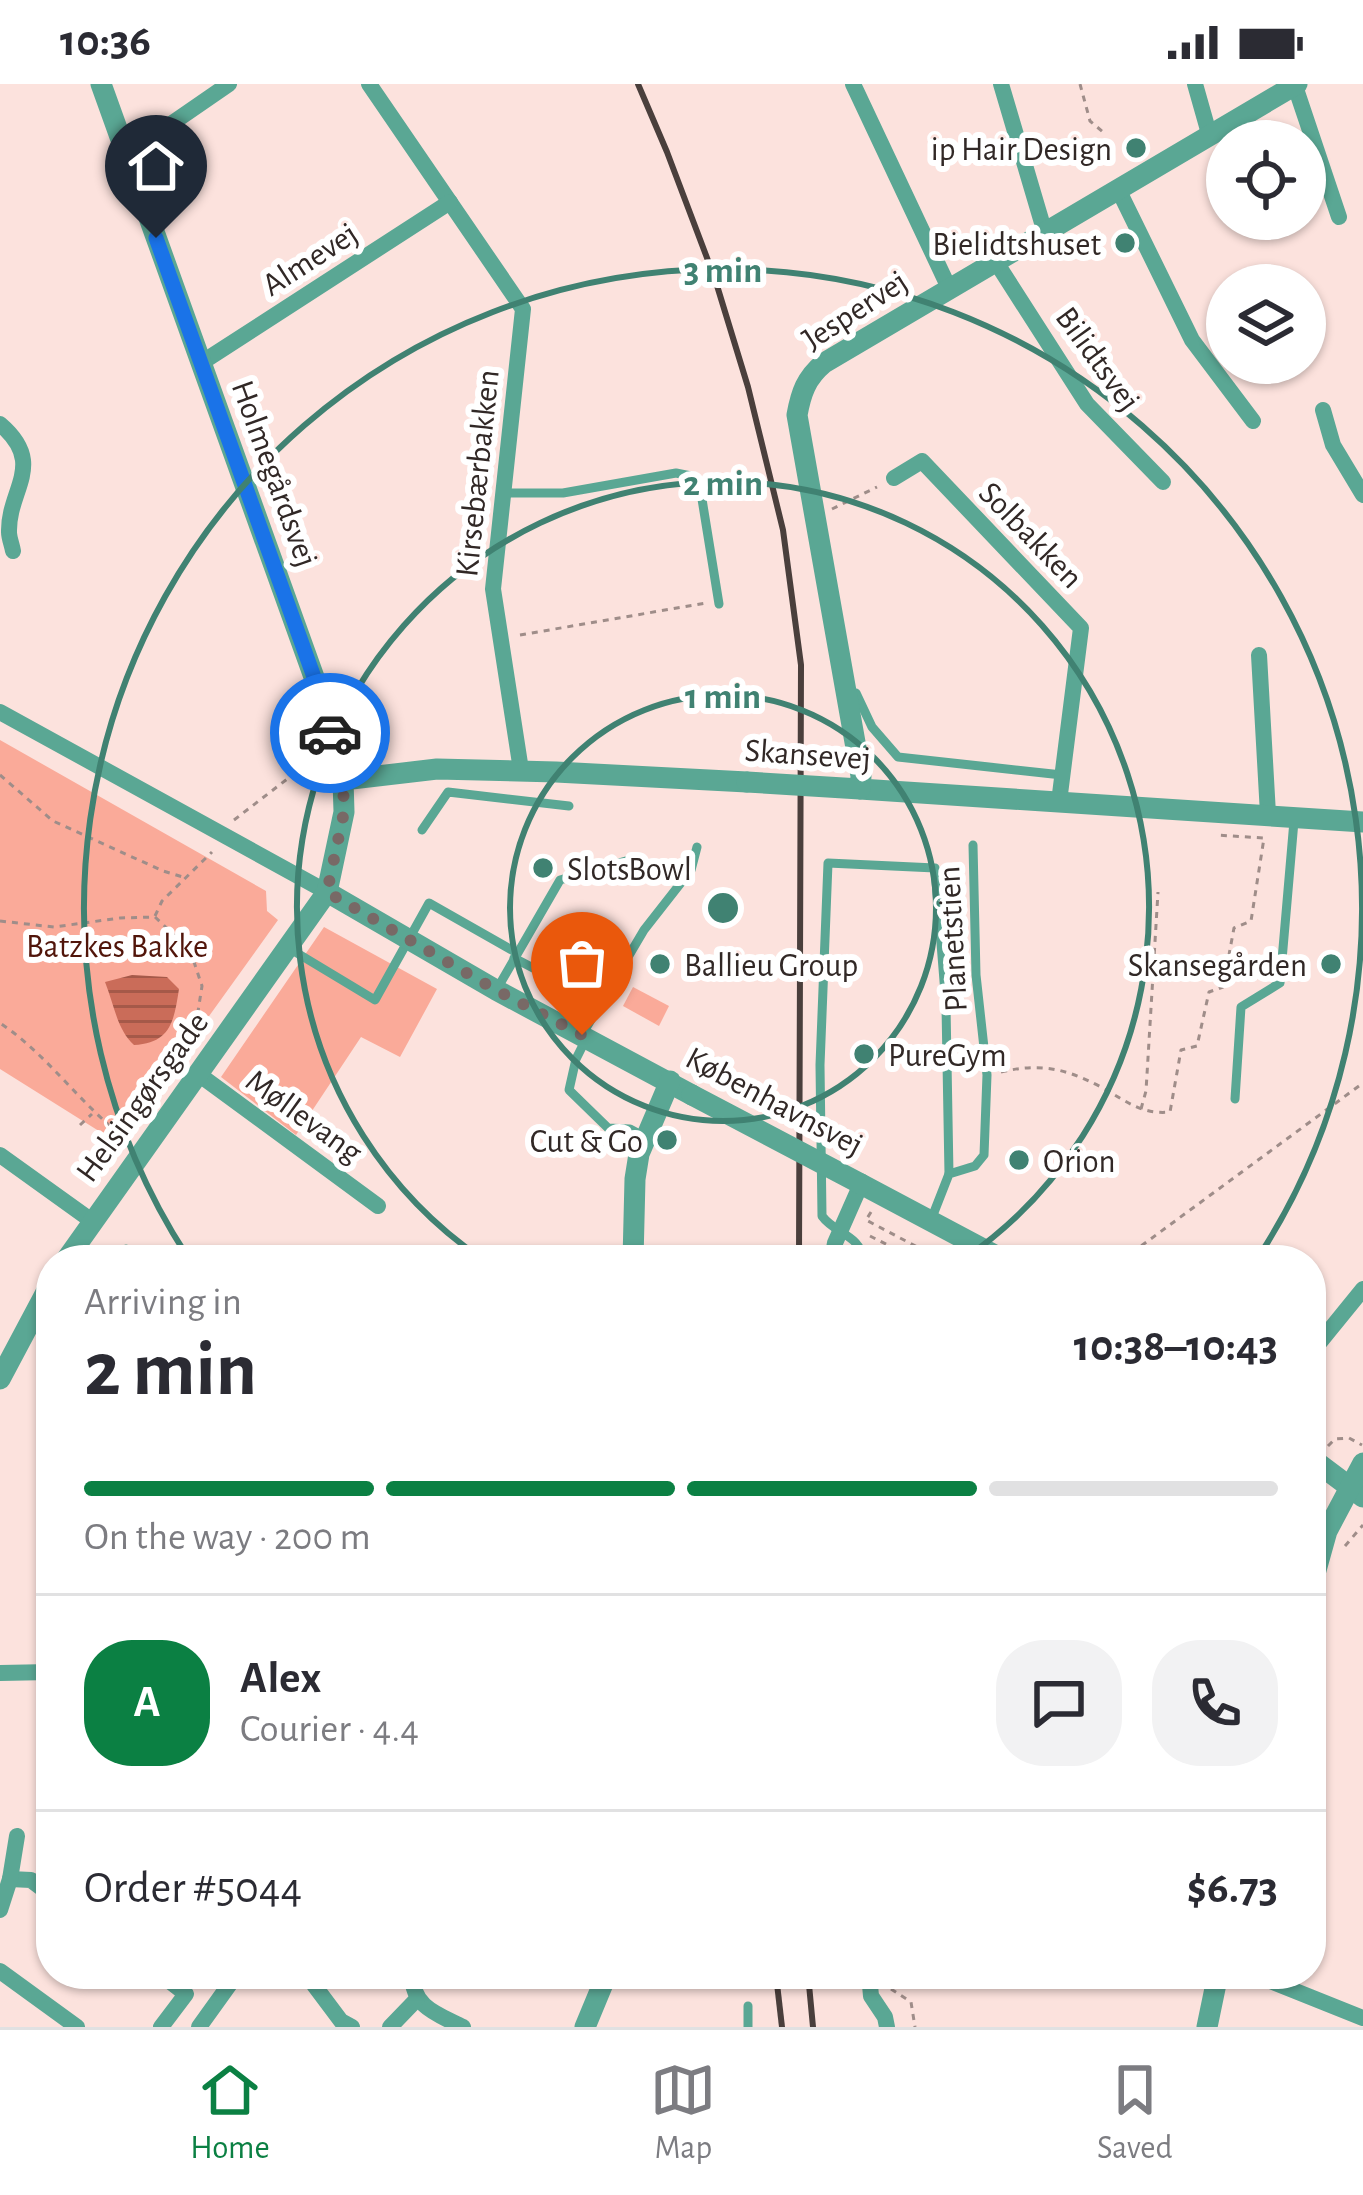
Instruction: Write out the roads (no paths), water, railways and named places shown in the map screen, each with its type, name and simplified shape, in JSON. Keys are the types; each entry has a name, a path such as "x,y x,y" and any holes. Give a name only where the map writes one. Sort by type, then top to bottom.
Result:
{"street":[{"name":"Holmegårdsvej","path":"101,84 319,691 343,780 344,812 327,892"},
{"path":"126,155 229,84"},
{"name":"Kirsebærbakken","path":"369,84 523,309 493,589 521,770"},
{"path":"853,84 949,288"},
{"path":"1001,84 1045,233"},
{"path":"1196,84 1206,122"},
{"path":"1296,85 1340,218"},
{"name":"Jespervej","path":"1238,120 1296,85"},
{"name":"Jespervej","path":"860,789 797,415 811,374 1206,139"},
{"path":"1119,191 1192,340 1253,421"},
{"name":"Almevej","path":"201,363 449,202"},
{"name":"Bilidtsvej","path":"996,262 1087,404 1163,482"},
{"path":"1323,410 1334,445 1363,495"},
{"path":"0,424 17,440 24,473 9,529 13,551"},
{"name":"Solbakken","path":"894,478 922,461 1081,628 1059,802"},
{"path":"1259,656 1268,814"},
{"path":"0,712 327,892"},
{"name":"Skansevej","path":"343,780 437,769 521,770 1363,821"},
{"name":"Københavnsvej","path":"327,892 496,990 977,1245"},
{"name":"Helsingørsgade","path":"76,1245 327,892"},
{"name":"Møllevang","path":"197,1073 378,1206"},
{"path":"633,1245 635,1179 645,1138 670,1081"},
{"name":"Helsingørsgade","path":"0,1155 92,1221"},
{"path":"835,1245 870,1189"},
{"path":"1326,1335 1363,1289"},
{"path":"0,1379 9,1335 36,1307"},
{"path":"1326,1535 1356,1491 1363,1463"},
{"path":"1326,1469 1356,1491"},
{"path":"0,1673 36,1672"},
{"path":"0,1910 17,1836"},
{"path":"10,1879 36,1884"},
{"path":"0,1971 77,2027"},
{"path":"161,2027 186,1994 180,1989"},
{"path":"199,2027 226,1989"},
{"path":"318,1989 341,2021 352,2027"},
{"path":"414,1989 426,2008 463,2027"},
{"path":"585,2027 601,1989"},
{"path":"873,1989 871,1996 887,2027"},
{"path":"1207,2027 1215,1989"},
{"path":"1290,1989 1363,2018"},
{"path":"390,2027 417,1999"}],"lane":[{"path":"504,494 563,494 676,472 691,476 701,494 719,603"},
{"path":"856,693 872,727 898,758 1062,775"},
{"path":"485,796 490,770"},
{"path":"422,830 448,792 569,806"},
{"path":"1235,1100 1241,1007 1280,983 1294,816"},
{"name":"Planetstien","path":"932,1220 949,1174 975,1166 985,1155 987,1075 976,975 974,845"},
{"path":"645,1138 630,1129 608,1128 569,1090 576,1059 600,1003 644,930 691,870 697,847"},
{"path":"496,990 560,880 636,858"},
{"path":"859,1245 823,1216 820,1065 828,862 934,868 946,1006 949,1174"},
{"path":"287,947 376,1000 429,903 600,1003"},
{"path":"748,2006 748,2027"}],"railway":[{"path":"638,84 715,279 748,387 783,530 801,665 799,1245"},
{"path":"778,1989 782,2027"},
{"path":"809,1989 813,2027"}],"place":[{"name":"ip Hair Design","path":"1136,148"},
{"name":"Bielidtshuset","path":"1125,243"},
{"name":"SlotsBowl","path":"543,868"},
{"name":"Ballieu Group","path":"660,964"},
{"name":"Skansegården","path":"1331,964"},
{"name":"PureGym","path":"864,1054"},
{"name":"Cut & Go","path":"667,1140"},
{"name":"Orion","path":"1019,1160"}],"park label":[{"name":"Batzkes Bakke","path":"117,945"}]}
